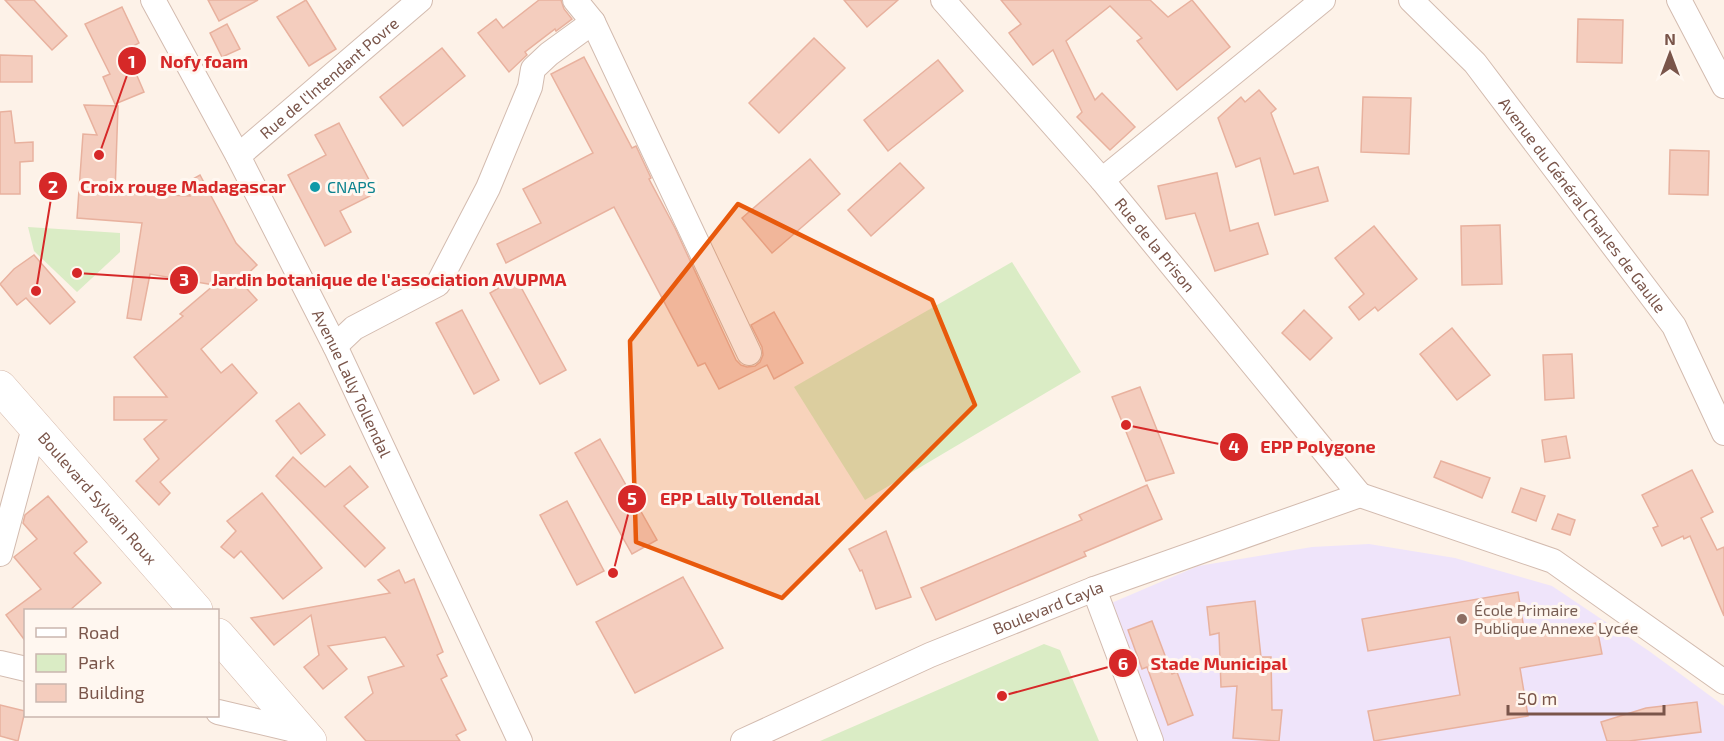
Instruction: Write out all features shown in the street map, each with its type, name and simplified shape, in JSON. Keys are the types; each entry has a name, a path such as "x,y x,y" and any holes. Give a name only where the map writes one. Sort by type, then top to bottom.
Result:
{"main road":[{"name":"Boulevard Sylvain Roux","path":"0,387 195,609"},
{"path":"219,636 306,736"}],"street":[{"name":"Avenue Lally Tollendal","path":"153,0 238,156 335,346 520,741"},
{"name":"Rue de l'Intendant Povre","path":"238,156 420,0"},
{"path":"575,0 593,22 749,352"},
{"name":"Rue de la Prison","path":"943,0 1102,180 1360,495"},
{"path":"1102,180 1323,0"},
{"name":"Avenue du Général Charles de Gaulle","path":"1410,0 1475,63 1674,326 1724,433"},
{"path":"1679,0 1724,86"},
{"path":"335,346 354,328 438,284 488,188 530,87 533,69 549,54 593,22"},
{"path":"0,554 34,428"},
{"path":"1360,495 1553,561 1724,682"},
{"name":"Boulevard Cayla","path":"743,741 930,655 1094,589 1360,495"},
{"path":"1094,589 1151,741"},
{"path":"0,663 24,669"},
{"path":"219,712 306,736"}],"highlighted area":[{"path":"738,204 932,300 975,405 782,598 636,542 630,341"}],"shaded area":[{"path":"1369,544 1455,558 1552,586 1649,651 1724,706 1724,741 1159,741 1102,607 1198,566 1312,547"}],"green space":[{"path":"28,227 120,233 120,252 77,292 34,251"},
{"path":"1012,262 1081,372 865,500 794,387"},
{"path":"1044,644 1060,650 1099,741 820,741"}],"building":[{"path":"5,0 34,0 67,36 52,50"},
{"path":"208,0 258,0 219,21"},
{"path":"306,0 336,49 309,66 277,17"},
{"path":"539,0 561,0 564,9 572,19 525,52 527,55 509,72 478,33 496,19 503,28"},
{"path":"844,0 898,0 867,27"},
{"path":"1001,0 1150,0 1168,17 1192,0 1230,47 1177,90 1137,41 1142,38 1110,6 1066,41 1095,100 1102,93 1135,127 1110,150 1077,117 1082,112 1053,50 1033,65 1009,33 1021,24"},
{"path":"122,7 139,43 126,50 144,92 115,104 103,77 110,74 85,24"},
{"path":"1578,19 1623,20 1622,63 1577,62"},
{"path":"227,24 240,49 222,57 210,33"},
{"path":"814,38 845,68 779,133 749,103"},
{"path":"442,48 465,76 403,126 380,97"},
{"path":"0,55 32,56 32,82 0,82"},
{"path":"584,57 632,148 636,146 651,178 649,179 675,228 736,360 747,367 755,366 760,362 763,355 762,347 751,325 774,312 803,363 774,379 767,365 719,389 705,363 698,366 614,207 506,263 497,244 541,223 523,189 593,153 551,74"},
{"path":"938,60 963,91 888,151 864,120"},
{"path":"1259,90 1276,109 1271,113 1294,174 1318,167 1328,201 1275,215 1260,158 1236,167 1218,118 1241,97 1245,102"},
{"path":"1363,97 1411,98 1409,154 1361,152"},
{"path":"84,105 118,106 115,193 190,196 184,184 200,175 236,243 257,265 240,281 257,300 201,349 221,373 232,364 257,393 160,482 170,493 159,505 136,481 159,459 144,439 166,420 114,420 114,397 167,397 134,357 183,316 180,314 214,285 150,274 141,320 127,318 142,223 77,218 83,134 97,135"},
{"path":"11,111 15,143 33,142 33,161 20,162 20,194 0,194 0,112"},
{"name":"CNAPS","path":"339,123 376,193 340,211 351,232 325,246 288,175 326,155 315,135"},
{"path":"1670,150 1709,151 1708,195 1669,194"},
{"path":"810,159 840,194 772,253 742,218"},
{"path":"900,163 924,188 871,236 848,210"},
{"path":"1217,173 1230,231 1258,223 1268,254 1215,271 1195,213 1166,219 1158,186"},
{"path":"1500,225 1502,284 1462,285 1461,226"},
{"path":"1374,226 1417,279 1378,311 1375,307 1359,320 1349,307 1364,294 1335,258"},
{"path":"34,255 75,302 50,324 26,298 17,305 0,284 14,269"},
{"path":"516,278 566,370 540,384 490,293"},
{"path":"462,310 499,380 474,394 436,323"},
{"path":"1304,310 1332,338 1310,360 1282,333"},
{"path":"1452,328 1490,375 1457,400 1420,354"},
{"path":"1572,354 1574,398 1545,400 1543,355"},
{"path":"1140,387 1174,473 1146,481 1112,397"},
{"path":"299,403 325,435 301,454 276,421"},
{"path":"1566,436 1570,458 1545,462 1542,440"},
{"path":"600,439 657,540 632,554 575,453"},
{"path":"293,457 325,487 350,466 368,487 344,506 385,548 365,567 276,476"},
{"path":"1441,461 1490,478 1482,498 1434,477"},
{"path":"1692,470 1713,512 1701,518 1717,550 1724,547 1724,616 1690,536 1684,539 1683,536 1662,546 1653,528 1658,526 1642,495"},
{"path":"1147,485 1162,519 1084,552 1086,556 936,620 921,588 1082,520 1079,515"},
{"path":"1521,488 1545,496 1536,521 1512,512"},
{"path":"262,493 322,568 283,599 241,551 234,558 221,547 236,531 227,521"},
{"path":"48,496 87,542 74,553 101,583 71,609 24,609 24,639 6,615 41,589 14,557 37,539 23,523 25,515"},
{"path":"567,501 604,571 577,585 540,515"},
{"path":"1558,514 1575,520 1570,535 1552,529"},
{"path":"886,531 911,597 876,609 862,570 860,571 849,549"},
{"path":"399,570 405,583 414,579 443,652 437,655 447,676 441,679 466,730 456,735 460,741 366,741 345,717 373,693 368,677 404,666 385,637 328,646 347,669 323,689 304,667 319,655 311,615 274,645 251,618 390,593 378,580"},
{"path":"683,577 723,648 635,693 596,622"},
{"path":"1518,592 1525,635 1596,623 1602,654 1520,668 1528,716 1374,741 1368,711 1460,695 1450,637 1368,651 1362,619"},
{"path":"1255,601 1261,657 1271,657 1272,710 1282,710 1279,741 1233,738 1237,686 1221,687 1219,633 1210,635 1207,607"},
{"path":"1152,621 1172,674 1177,672 1193,715 1168,725 1147,667 1142,669 1128,630"},
{"path":"1697,702 1701,732 1629,741 1607,741 1601,722 1646,708"},
{"path":"0,705 24,711 18,741 0,736"}],"place":[{"name":"Nofy foam","path":"99,155"},
{"name":"CNAPS","path":"315,187"},
{"name":"Jardin botanique de l'association AVUPMA","path":"77,273"},
{"name":"Croix rouge Madagascar","path":"36,291"},
{"name":"EPP Polygone","path":"1126,425"},
{"name":"EPP Lally Tollendal","path":"613,573"},
{"name":"École Primaire Publique Annexe Lycée","path":"1462,619"},
{"name":"Stade Municipal","path":"1002,696"}]}
